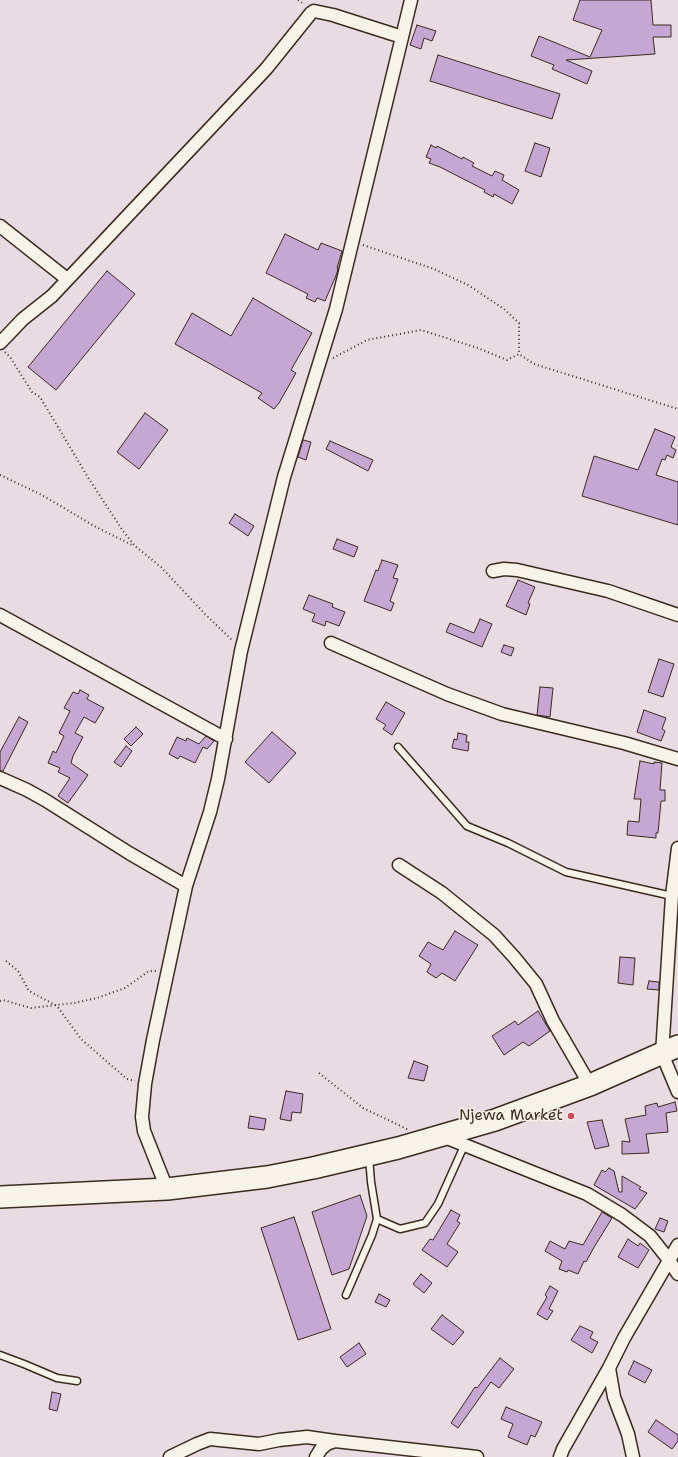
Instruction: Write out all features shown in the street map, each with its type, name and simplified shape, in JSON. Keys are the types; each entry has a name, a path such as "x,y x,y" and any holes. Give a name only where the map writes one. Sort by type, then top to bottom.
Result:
{"highway":[{"path":"0,1197 167,1189 267,1177 368,1156 495,1120 590,1085 670,1050"}],"street":[{"path":"167,1189 144,1131 142,1117 145,1084 153,1040 186,886 210,812 218,779 241,651 284,477 336,310 411,0"},
{"path":"0,343 23,319 52,296 266,68 311,13 314,11 333,15 402,37"},
{"path":"0,226 67,279"},
{"path":"493,571 504,569 517,570 608,591 678,615"},
{"path":"0,615 226,739"},
{"path":"331,643 447,694 502,714 624,743 678,759"},
{"path":"0,778 45,800 129,853 186,886"},
{"path":"678,848 672,896 670,1050 678,1092"},
{"path":"399,865 442,893 494,935 514,957 536,984 553,1021 590,1085"},
{"path":"442,1136 587,1194 622,1215 650,1236 678,1274"},
{"path":"560,1457 624,1338 678,1245"},
{"path":"608,1368 614,1397 628,1434 633,1457"},
{"path":"170,1457 210,1439 259,1444 307,1437 477,1457"},
{"path":"316,1457 321,1448 335,1441"}],"lane":[{"path":"398,747 467,826 508,843 566,872 672,896"},
{"path":"377,1219 400,1230 425,1223 438,1204 464,1146"},
{"path":"346,1295 372,1235 377,1219 368,1156"},
{"path":"0,1355 57,1378 77,1381"}],"path":[{"path":"353,241 434,269 468,285 504,309 519,323 519,354"},
{"path":"319,366 367,340 422,330 478,348 507,360 519,354"},
{"path":"0,347 10,356 32,392 40,397 123,532 135,546 161,567 241,651"},
{"path":"519,354 534,364 678,409"},
{"path":"0,475 42,495 96,527 135,546"},
{"path":"6,961 18,971 29,991 57,1006 81,1039 127,1079 145,1084"},
{"path":"0,1001 3,1000 31,1008 57,1006 97,998 125,988 149,971 155,970 167,973"},
{"path":"319,1073 362,1108 409,1130"}],"shaded area":[{"path":"0,0 678,0 678,1457 0,1457"}],"building":[{"path":"580,0 651,0 653,25 671,25 671,37 653,37 655,54 566,60 592,71 587,84 552,69 554,65 531,56 539,36 590,57 602,30 573,20"},
{"path":"417,25 436,31 432,41 424,38 421,49 410,45"},
{"path":"438,55 560,94 552,119 430,81"},
{"path":"535,143 550,148 541,177 525,171"},
{"path":"431,145 436,148 437,146 462,159 463,157 474,163 472,166 492,176 495,171 504,175 502,180 519,190 512,204 494,194 493,197 484,192 485,190 429,163 431,159 426,157"},
{"path":"285,234 318,250 321,243 342,251 337,273 325,301 317,298 315,302 306,298 308,294 266,273"},
{"path":"107,271 135,294 56,390 28,367"},
{"path":"253,298 312,333 291,370 296,373 274,409 258,398 262,393 175,344 192,313 231,336"},
{"path":"145,413 168,430 139,469 117,452"},
{"path":"655,429 675,437 671,447 676,450 673,458 667,455 665,460 662,459 656,475 678,482 678,525 582,496 594,456 638,470"},
{"path":"303,440 311,442 306,460 298,457"},
{"path":"330,441 373,460 368,471 326,449"},
{"path":"235,514 254,526 248,536 229,523"},
{"path":"337,539 358,547 354,557 333,549"},
{"path":"382,560 398,565 393,578 398,579 390,601 394,603 391,611 364,601 376,570 378,571"},
{"path":"518,580 535,587 528,603 530,604 526,615 506,606"},
{"path":"309,595 333,604 332,607 345,612 339,626 326,621 325,626 312,621 315,614 303,609"},
{"path":"480,619 492,624 482,647 446,632 450,623 474,633"},
{"path":"504,645 514,648 511,656 501,652"},
{"path":"659,659 674,664 663,697 648,692"},
{"path":"540,687 553,688 550,717 537,715"},
{"path":"80,690 89,695 87,699 104,708 95,723 84,717 75,733 83,737 71,763 88,775 68,803 58,796 70,778 58,772 60,768 48,763 53,751 56,753 64,736 59,733 70,711 64,708 73,692 78,694"},
{"path":"386,702 405,713 392,735 383,729 386,725 376,719"},
{"path":"644,710 666,718 662,729 665,731 661,741 637,732"},
{"path":"19,717 28,722 3,771 0,771 0,752"},
{"path":"136,727 143,734 131,746 124,739"},
{"path":"272,732 296,753 269,783 245,762"},
{"path":"458,733 467,735 466,742 469,742 468,751 452,748 454,739 457,740"},
{"path":"206,736 214,741 207,749 203,747 195,763 180,756 178,759 169,754 177,737 186,741 187,738 199,744"},
{"path":"126,746 132,751 121,767 114,762"},
{"path":"640,761 654,764 654,762 662,763 660,790 665,790 665,801 661,801 658,833 656,833 656,838 627,835 628,821 639,822 641,799 634,799"},
{"path":"455,931 478,945 455,981 442,973 436,978 427,972 431,964 419,956 428,942 443,950"},
{"path":"620,957 635,958 633,985 618,983"},
{"path":"649,981 659,982 659,990 647,989"},
{"path":"538,1011 550,1031 529,1046 523,1042 504,1055 492,1036 515,1021 518,1025"},
{"path":"414,1061 428,1066 424,1081 408,1078"},
{"path":"286,1091 303,1094 301,1113 292,1112 291,1121 280,1119"},
{"path":"675,1102 677,1111 666,1113 668,1132 646,1134 649,1153 622,1154 622,1141 630,1142 625,1119 646,1115 645,1106 657,1103 658,1107"},
{"path":"250,1116 266,1119 264,1130 248,1128"},
{"path":"602,1120 609,1146 595,1149 587,1122"},
{"path":"609,1168 614,1171 619,1192 622,1192 622,1176 641,1187 639,1189 647,1193 635,1209 594,1185 602,1170 605,1172"},
{"path":"360,1195 367,1216 349,1269 332,1275 312,1212"},
{"path":"451,1210 460,1215 457,1221 460,1223 447,1244 458,1252 447,1267 422,1250 430,1239 433,1240"},
{"path":"602,1212 612,1218 586,1262 584,1261 578,1274 568,1270 567,1272 559,1269 562,1261 545,1251 550,1241 565,1249 569,1241 583,1245"},
{"path":"294,1217 331,1329 298,1340 261,1228"},
{"path":"660,1218 668,1221 664,1232 655,1229"},
{"path":"628,1239 638,1246 640,1243 649,1250 638,1268 618,1257"},
{"path":"421,1274 432,1283 424,1293 413,1284"},
{"path":"550,1286 558,1291 549,1309 553,1311 547,1320 537,1314 547,1297 545,1295"},
{"path":"379,1294 390,1300 386,1307 375,1302"},
{"path":"442,1315 464,1332 453,1345 431,1329"},
{"path":"580,1326 593,1332 590,1338 598,1342 592,1353 571,1340"},
{"path":"359,1343 366,1354 347,1367 340,1357"},
{"path":"500,1358 514,1369 499,1388 491,1382 458,1428 451,1423 475,1387 477,1388"},
{"path":"634,1361 652,1370 645,1383 628,1374"},
{"path":"52,1392 61,1394 57,1411 49,1409"},
{"path":"506,1407 542,1422 535,1437 531,1435 527,1445 508,1437 513,1424 501,1419"},
{"path":"656,1420 678,1435 678,1441 672,1449 648,1432"}],"place":[{"name":"Njewa Market","path":"571,1116"}]}
